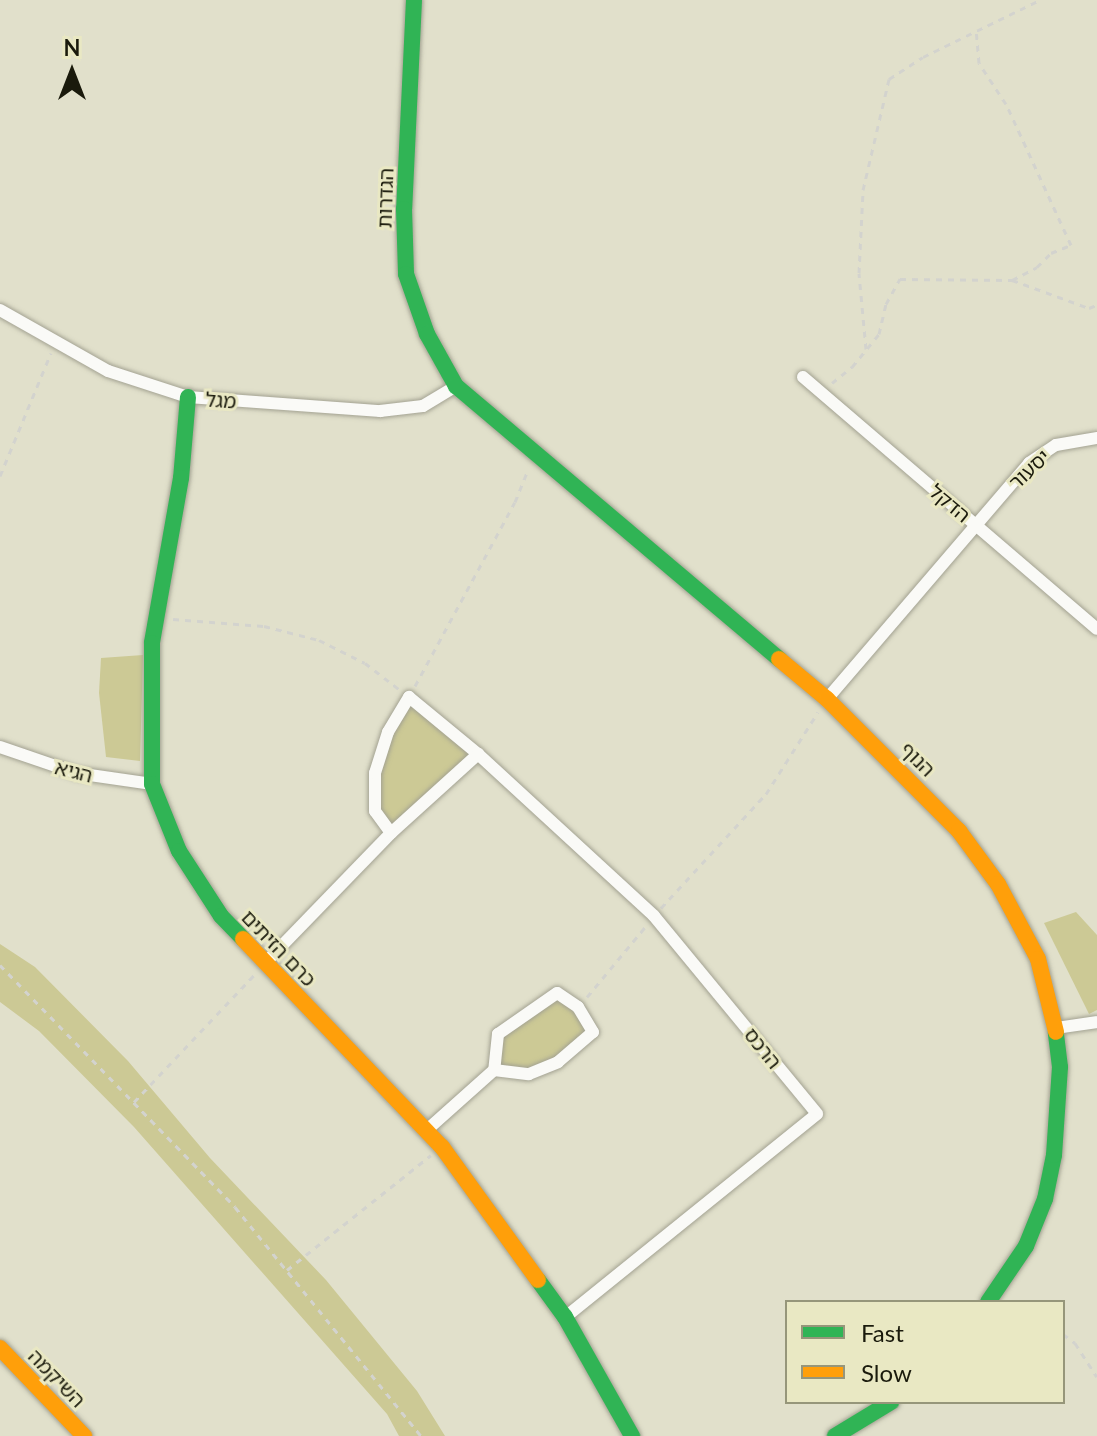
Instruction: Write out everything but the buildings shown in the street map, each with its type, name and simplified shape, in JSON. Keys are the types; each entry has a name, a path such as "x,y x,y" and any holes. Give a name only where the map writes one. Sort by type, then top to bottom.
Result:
{"street":[{"name":"הגדרות","path":"414,0 404,209 406,274 420,319 456,386"},
{"name":"מגל","path":"0,310 108,371 188,397 380,411 423,406 456,386"},
{"name":"הדקל","path":"803,377 1097,629"},
{"name":"הנוף","path":"456,386 827,699 959,831 998,884 1038,959 1056,1028 1059,1118 1045,1199 1026,1246 989,1300"},
{"name":"כרם הזיתים","path":"188,397 181,478 152,643 152,784 179,851 221,916 442,1147 565,1317 632,1436"},
{"name":"יסעור","path":"827,699 1042,451 1056,445 1097,438"},
{"name":"הרכס","path":"409,697 478,754 654,916 817,1114 565,1317"},
{"path":"391,833 375,811 375,773 388,732 409,697"},
{"name":"הגיא","path":"0,747 76,773 152,784"},
{"path":"265,963 391,833 478,754"},
{"path":"428,1129 494,1070 498,1034 557,993 578,1007 593,1032 558,1062 529,1074 494,1070"},
{"path":"1056,1028 1097,1022"},
{"name":"השיקמה","path":"0,1348 84,1436"},
{"path":"835,1436 888,1404"}],"path":[{"path":"867,350 859,273 863,190 889,79 976,29 1040,0"},
{"path":"976,29 979,63 1006,104 1071,245 1051,253 1037,267 1012,280"},
{"path":"826,397 834,380 852,367 879,334 886,304 900,279 1012,280 1089,308 1097,305"},
{"path":"0,476 55,342"},
{"path":"157,618 264,626 319,640 365,663 409,697 515,502 534,454"},
{"path":"578,1007 654,916 766,794 827,699"},
{"path":"134,1102 265,963"},
{"path":"0,965 235,1207 421,1436"},
{"path":"287,1270 442,1147"},
{"path":"1065,1336 1075,1343 1097,1377"}],"shaded area":[{"path":"143,655 140,761 106,757 99,693 101,658"},
{"path":"409,697 478,754 391,833 375,811 375,773"},
{"path":"1076,912 1097,935 1097,1010 1089,1014 1044,923"},
{"path":"0,944 35,967 128,1061 210,1158 326,1280 417,1391 445,1436 399,1436 387,1414 134,1127 39,1031 0,1002"},
{"path":"557,993 593,1032 529,1074 494,1070 498,1034"}],"traffic: fast":[{"path":"414,0 404,209 406,274 427,334 456,386 779,659"},
{"path":"188,397 181,478 152,643 152,784 179,851 221,916 243,939"},
{"path":"989,1300 1026,1246 1045,1199 1054,1155 1060,1067 1056,1032"},
{"path":"538,1280 565,1317 632,1436"},
{"path":"835,1436 888,1404"}],"traffic: slow":[{"path":"779,659 827,699 959,831 998,884 1038,959 1056,1032"},
{"path":"243,939 442,1147 538,1280"},
{"path":"0,1348 84,1436"}]}
